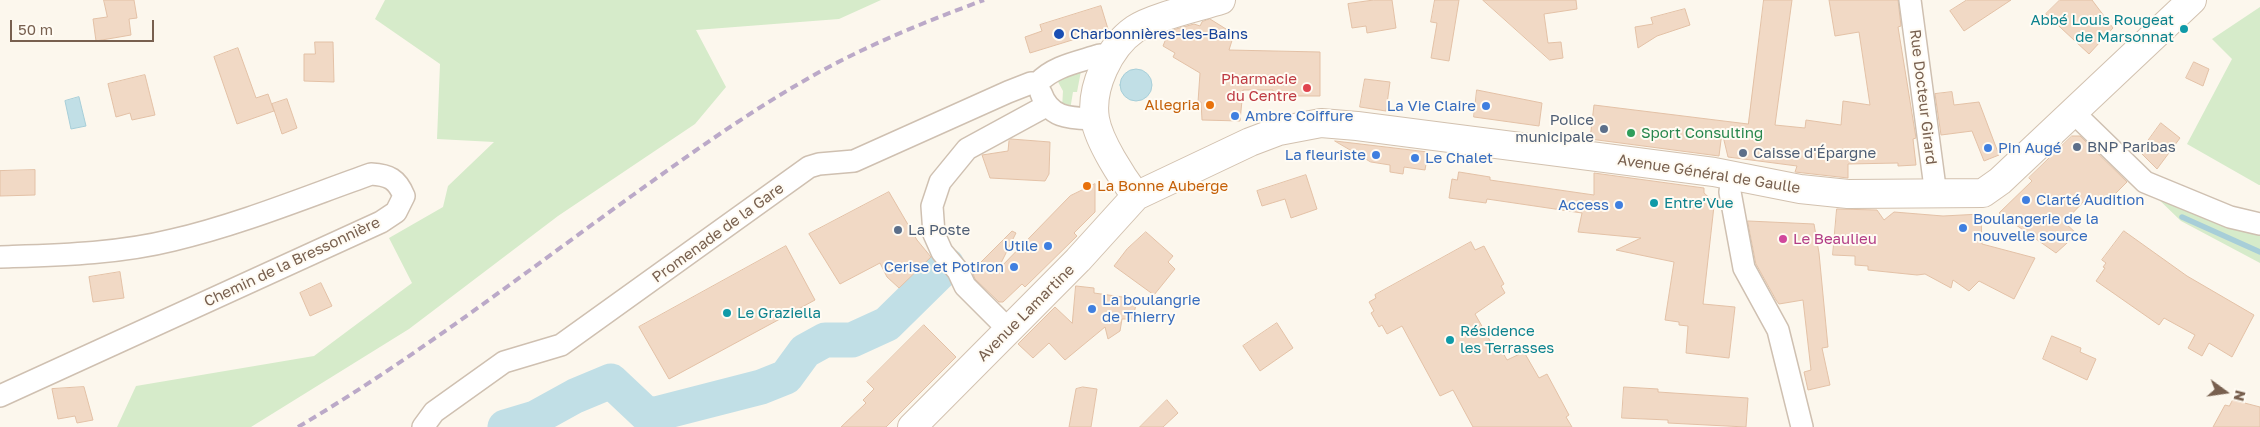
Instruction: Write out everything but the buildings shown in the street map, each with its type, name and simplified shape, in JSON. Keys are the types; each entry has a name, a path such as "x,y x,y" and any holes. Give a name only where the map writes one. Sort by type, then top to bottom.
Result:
{"street":[{"path":"1136,196 1124,181 1102,138 1095,119 1096,88 1116,48 1135,29 1221,0"},
{"name":"Rue Docteur Girard","path":"1910,0 1936,194"},
{"name":"Avenue Général de Gaulle","path":"1136,196 1250,142 1279,131 1321,123 1396,130 1704,170 1800,189 1843,193 1983,193 2000,181 2192,0"},
{"name":"Promenade de la Gare","path":"422,427 434,412 504,362 562,345 809,167 819,164 854,161 1008,92 1031,83 1038,83 1047,73 1100,55 1109,59"},
{"path":"1038,83 1046,106 1058,115 1095,119"},
{"path":"1009,330 965,286 958,271 942,252 934,234 932,206 940,182 967,149 1046,106"},
{"path":"2073,112 2145,182 2230,217 2260,224"},
{"name":"Chemin de la Bressonnière","path":"0,257 116,251 172,241 224,226 371,174 386,174 398,182 404,196 396,212 381,222 0,396"},
{"path":"1732,176 1730,192 1744,268 1778,330 1802,427"},
{"name":"Avenue Lamartine","path":"912,427 1078,260 1136,196"}],"green space":[{"path":"385,0 881,0 839,19 696,30 726,87 695,124 558,216 409,329 251,427 117,427 136,386 314,356 412,283 389,238 443,207 448,186 494,142 437,139 440,64 375,19"},
{"path":"2260,7 2259,185 2187,144 2232,59 2212,39"},
{"path":"1081,71 1077,92 1073,92 1070,110 1062,108 1063,91 1057,80"},
{"path":"2152,193 2260,228 2260,263 2181,221"}],"water":[{"path":"1136,69 1142,70 1147,74 1151,79 1151,91 1147,96 1142,100 1136,101 1130,100 1125,96 1121,91 1120,85 1121,79 1125,74 1130,70"},
{"path":"79,97 86,126 71,129 65,101"}],"waterway":[{"path":"2182,217 2260,252"},
{"path":"505,427 535,418 575,396 611,381 645,413 656,414 761,387 786,377 805,351 825,340 852,340 887,324 947,265"}],"railway":[{"path":"298,427 384,373 673,167 774,99 864,49 935,18 984,0"}],"place":[{"name":"Abbé Louis Rougeat de Marsonnat","path":"2184,29"},
{"name":"Charbonnières-les-Bains","path":"1059,34"},
{"name":"Pharmacie du Centre","path":"1307,88"},
{"name":"Allegria","path":"1210,105"},
{"name":"La Vie Claire","path":"1486,106"},
{"name":"Ambre Coiffure","path":"1235,116"},
{"name":"Police municipale","path":"1604,129"},
{"name":"Sport Consulting","path":"1631,133"},
{"name":"BNP Paribas","path":"2077,147"},
{"name":"Pin Augé","path":"1988,148"},
{"name":"Caisse d'Épargne","path":"1743,153"},
{"name":"La fleuriste","path":"1376,155"},
{"name":"Le Chalet","path":"1415,158"},
{"name":"La Bonne Auberge","path":"1087,186"},
{"name":"Clarté Audition","path":"2026,200"},
{"name":"Entre'Vue","path":"1654,203"},
{"name":"Access","path":"1619,205"},
{"name":"Boulangerie de la nouvelle source","path":"1963,228"},
{"name":"La Poste","path":"898,230"},
{"name":"Le Beaulieu","path":"1783,239"},
{"name":"Utile","path":"1048,246"},
{"name":"Cerise et Potiron","path":"1014,267"},
{"name":"La boulangrie de Thierry","path":"1092,309"},
{"name":"Le Graziella","path":"727,313"},
{"name":"Résidence les Terrasses","path":"1450,340"}]}
